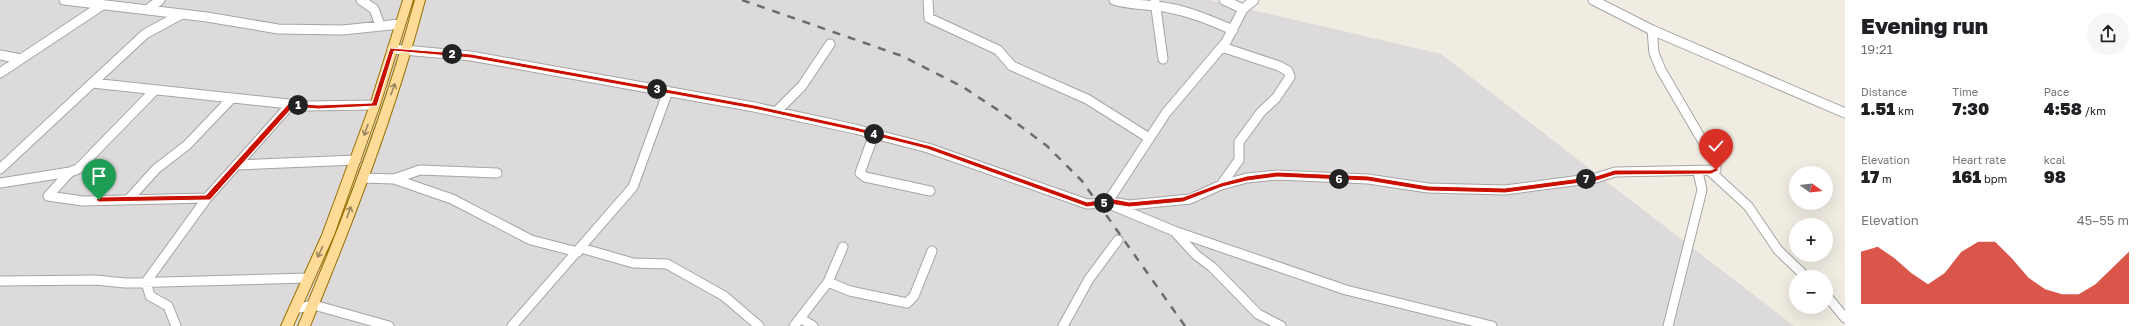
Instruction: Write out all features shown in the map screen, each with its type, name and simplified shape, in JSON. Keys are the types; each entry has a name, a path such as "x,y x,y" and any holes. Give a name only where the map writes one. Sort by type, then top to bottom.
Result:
{"main road":[{"path":"287,326 328,236 375,105 408,0"},
{"path":"304,326 314,305 362,178 407,49 420,0"}],"street":[{"path":"64,0 102,6 182,14 278,29 343,30 400,24"},
{"path":"147,10 160,0"},
{"path":"361,0 374,9 380,25"},
{"path":"928,0 929,18 998,50 1012,66 1087,99 1149,138"},
{"path":"1114,0 1134,5 1155,3 1196,14 1233,30"},
{"path":"1224,0 1243,9"},
{"path":"1108,202 1166,113 1222,46 1233,30 1243,9 1254,0"},
{"path":"1593,0 1652,30 1845,113"},
{"path":"1155,3 1163,59"},
{"path":"0,73 102,6"},
{"path":"0,169 144,34 182,14"},
{"path":"392,49 407,49 471,56 776,112 928,148 975,163 1087,204 1108,202 1124,205 1183,200 1221,185 1247,178 1291,174 1337,179 1372,179 1428,188 1505,190 1596,178 1615,172 1711,172 1716,170 1716,164 1661,70 1652,43 1652,30"},
{"path":"776,112 802,86 830,44"},
{"path":"1221,185 1239,160 1239,142 1261,112 1276,98 1290,77 1288,70 1222,46"},
{"path":"0,56 22,59"},
{"path":"92,83 318,107 375,105"},
{"path":"155,90 84,164 70,172 48,196 68,200 207,198"},
{"path":"512,326 633,187 668,91"},
{"path":"129,199 156,169 187,145 232,98"},
{"path":"146,282 207,198 291,104"},
{"path":"874,134 860,173 865,177 930,191"},
{"path":"237,164 356,160"},
{"path":"394,180 420,170 497,173"},
{"path":"0,183 70,172"},
{"path":"1668,326 1702,190 1698,172"},
{"path":"1711,172 1748,206 1778,250 1799,270"},
{"path":"362,178 394,180 461,203 540,244 579,250 633,263 667,264 724,296 759,326"},
{"path":"1108,202 1174,231 1346,290 1492,326"},
{"path":"1174,231 1196,255 1212,266 1258,314 1281,326"},
{"path":"1063,326 1089,279 1118,240"},
{"path":"813,326 797,322 828,282 843,246"},
{"path":"828,282 850,291 907,303 914,296 932,252"},
{"path":"0,281 96,280 125,283 308,278"},
{"path":"146,282 150,296 168,306 176,326"},
{"path":"1833,303 1845,318"},
{"path":"294,308 314,305 389,326"}],"shaded area":[{"path":"0,0 1210,0 1441,54 1794,326 0,326"}],"railway":[{"path":"742,0 902,56 963,87 1007,116 1047,146 1082,181 1185,326"}],"route":[{"path":"99,200 207,198 291,104 318,107 375,105 392,49 407,49 471,56 754,107 855,129 928,148 975,163 1087,204 1107,203 1109,201 1129,205 1154,201 1190,199 1221,185 1247,178 1277,174 1318,176 1337,179 1368,179 1428,188 1513,190 1596,178 1615,172 1711,172 1716,170"}]}
